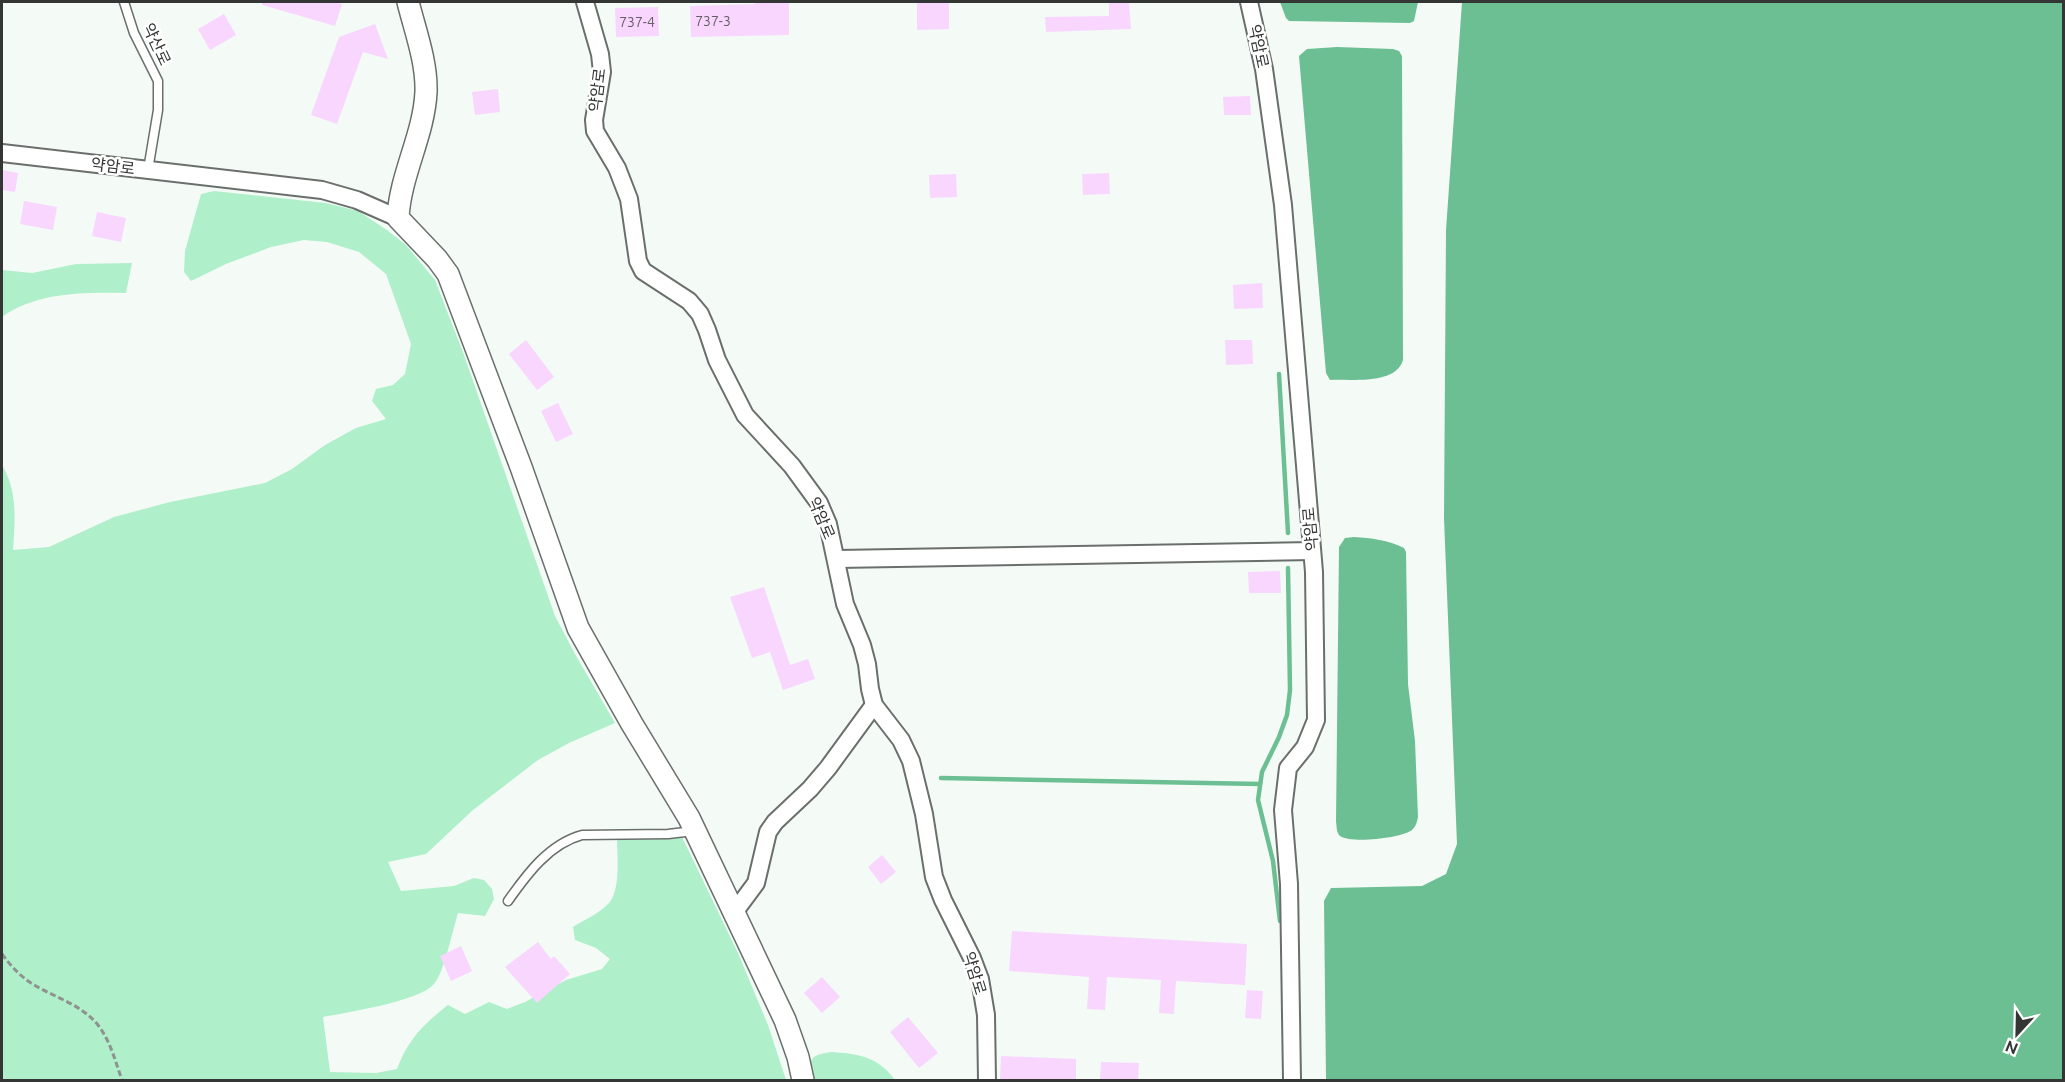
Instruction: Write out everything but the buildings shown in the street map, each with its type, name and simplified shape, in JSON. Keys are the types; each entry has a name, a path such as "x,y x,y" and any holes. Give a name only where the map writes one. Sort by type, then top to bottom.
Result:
{"street":[{"path":"398,218 399,202 417,142 426,92 423,62 408,2"},
{"name":"약암로","path":"585,2 600,54 602,72 594,120 595,131 617,168 629,199 638,261 643,271 689,302 699,314 717,360 745,415 792,466 819,503 828,524 845,604 862,645 867,664 874,705 901,740 911,760 924,814 934,877 980,979 986,1015 987,1080"},
{"name":"약암로","path":"1249,2 1264,69 1283,205 1314,572 1316,720 1305,747 1288,768 1283,810 1289,884 1292,1080"},
{"name":"약암로","path":"2,153 322,190 357,200 398,218 431,252 448,274 517,456 578,628 626,715 695,831 785,1020 798,1057 803,1080"},
{"path":"837,559 1312,551"},
{"path":"734,914 756,883 768,832 828,768 874,705"}],"lane":[{"name":"약산로","path":"124,2 134,33 158,81 158,110 148,170"},
{"path":"508,901 550,851 571,838 582,835 668,834 695,831"}],"path":[{"path":"2,954 14,970 32,983 75,1005 97,1023 115,1056 122,1080"}],"shaded area":[{"path":"1280,2 1418,2 1414,21 1410,23 1289,21"},
{"path":"1462,2 2063,2 2063,1080 1326,1080 1324,901 1331,888 1422,886 1446,874 1457,844 1444,518 1446,230"},
{"path":"1337,47 1393,49 1399,51 1402,56 1403,360 1392,374 1372,379 1330,380 1326,373 1299,56 1307,49"},
{"path":"214,191 326,203 358,211 406,245 435,280 464,355 555,616 615,723 569,743 538,760 473,810 426,854 388,862 401,891 454,886 474,878 484,880 492,889 494,899 485,916 458,913 441,971 434,984 426,990 398,1001 323,1017 330,1072 376,1073 397,1069 406,1049 418,1033 448,1005 465,1014 489,1002 507,1009 566,980 602,969 610,959 596,948 575,940 573,927 601,910 613,897 618,872 617,837 681,835 738,953 768,1025 786,1080 2,1080 2,465 13,496 15,517 13,550 49,547 114,517 170,502 265,483 292,469 325,445 356,428 386,419 372,401 376,389 393,385 405,374 411,344 386,274 359,252 327,242 304,240 271,247 226,264 191,281 184,272 185,251 201,194"},
{"path":"132,263 126,293 61,295 45,298 15,309 2,317 2,270 32,273 76,264"},
{"path":"1354,537 1392,543 1404,548 1406,552 1408,684 1415,741 1418,817 1412,830 1406,833 1388,838 1365,840 1340,836 1336,822 1339,547 1345,538"},
{"path":"832,1052 868,1058 882,1066 895,1080 811,1080 812,1059 815,1056"}],"waterway":[{"path":"1279,374 1288,533"},
{"path":"1280,921 1273,861 1258,800 1262,772 1287,715 1290,690 1288,568"},
{"path":"941,778 1260,784"}]}
